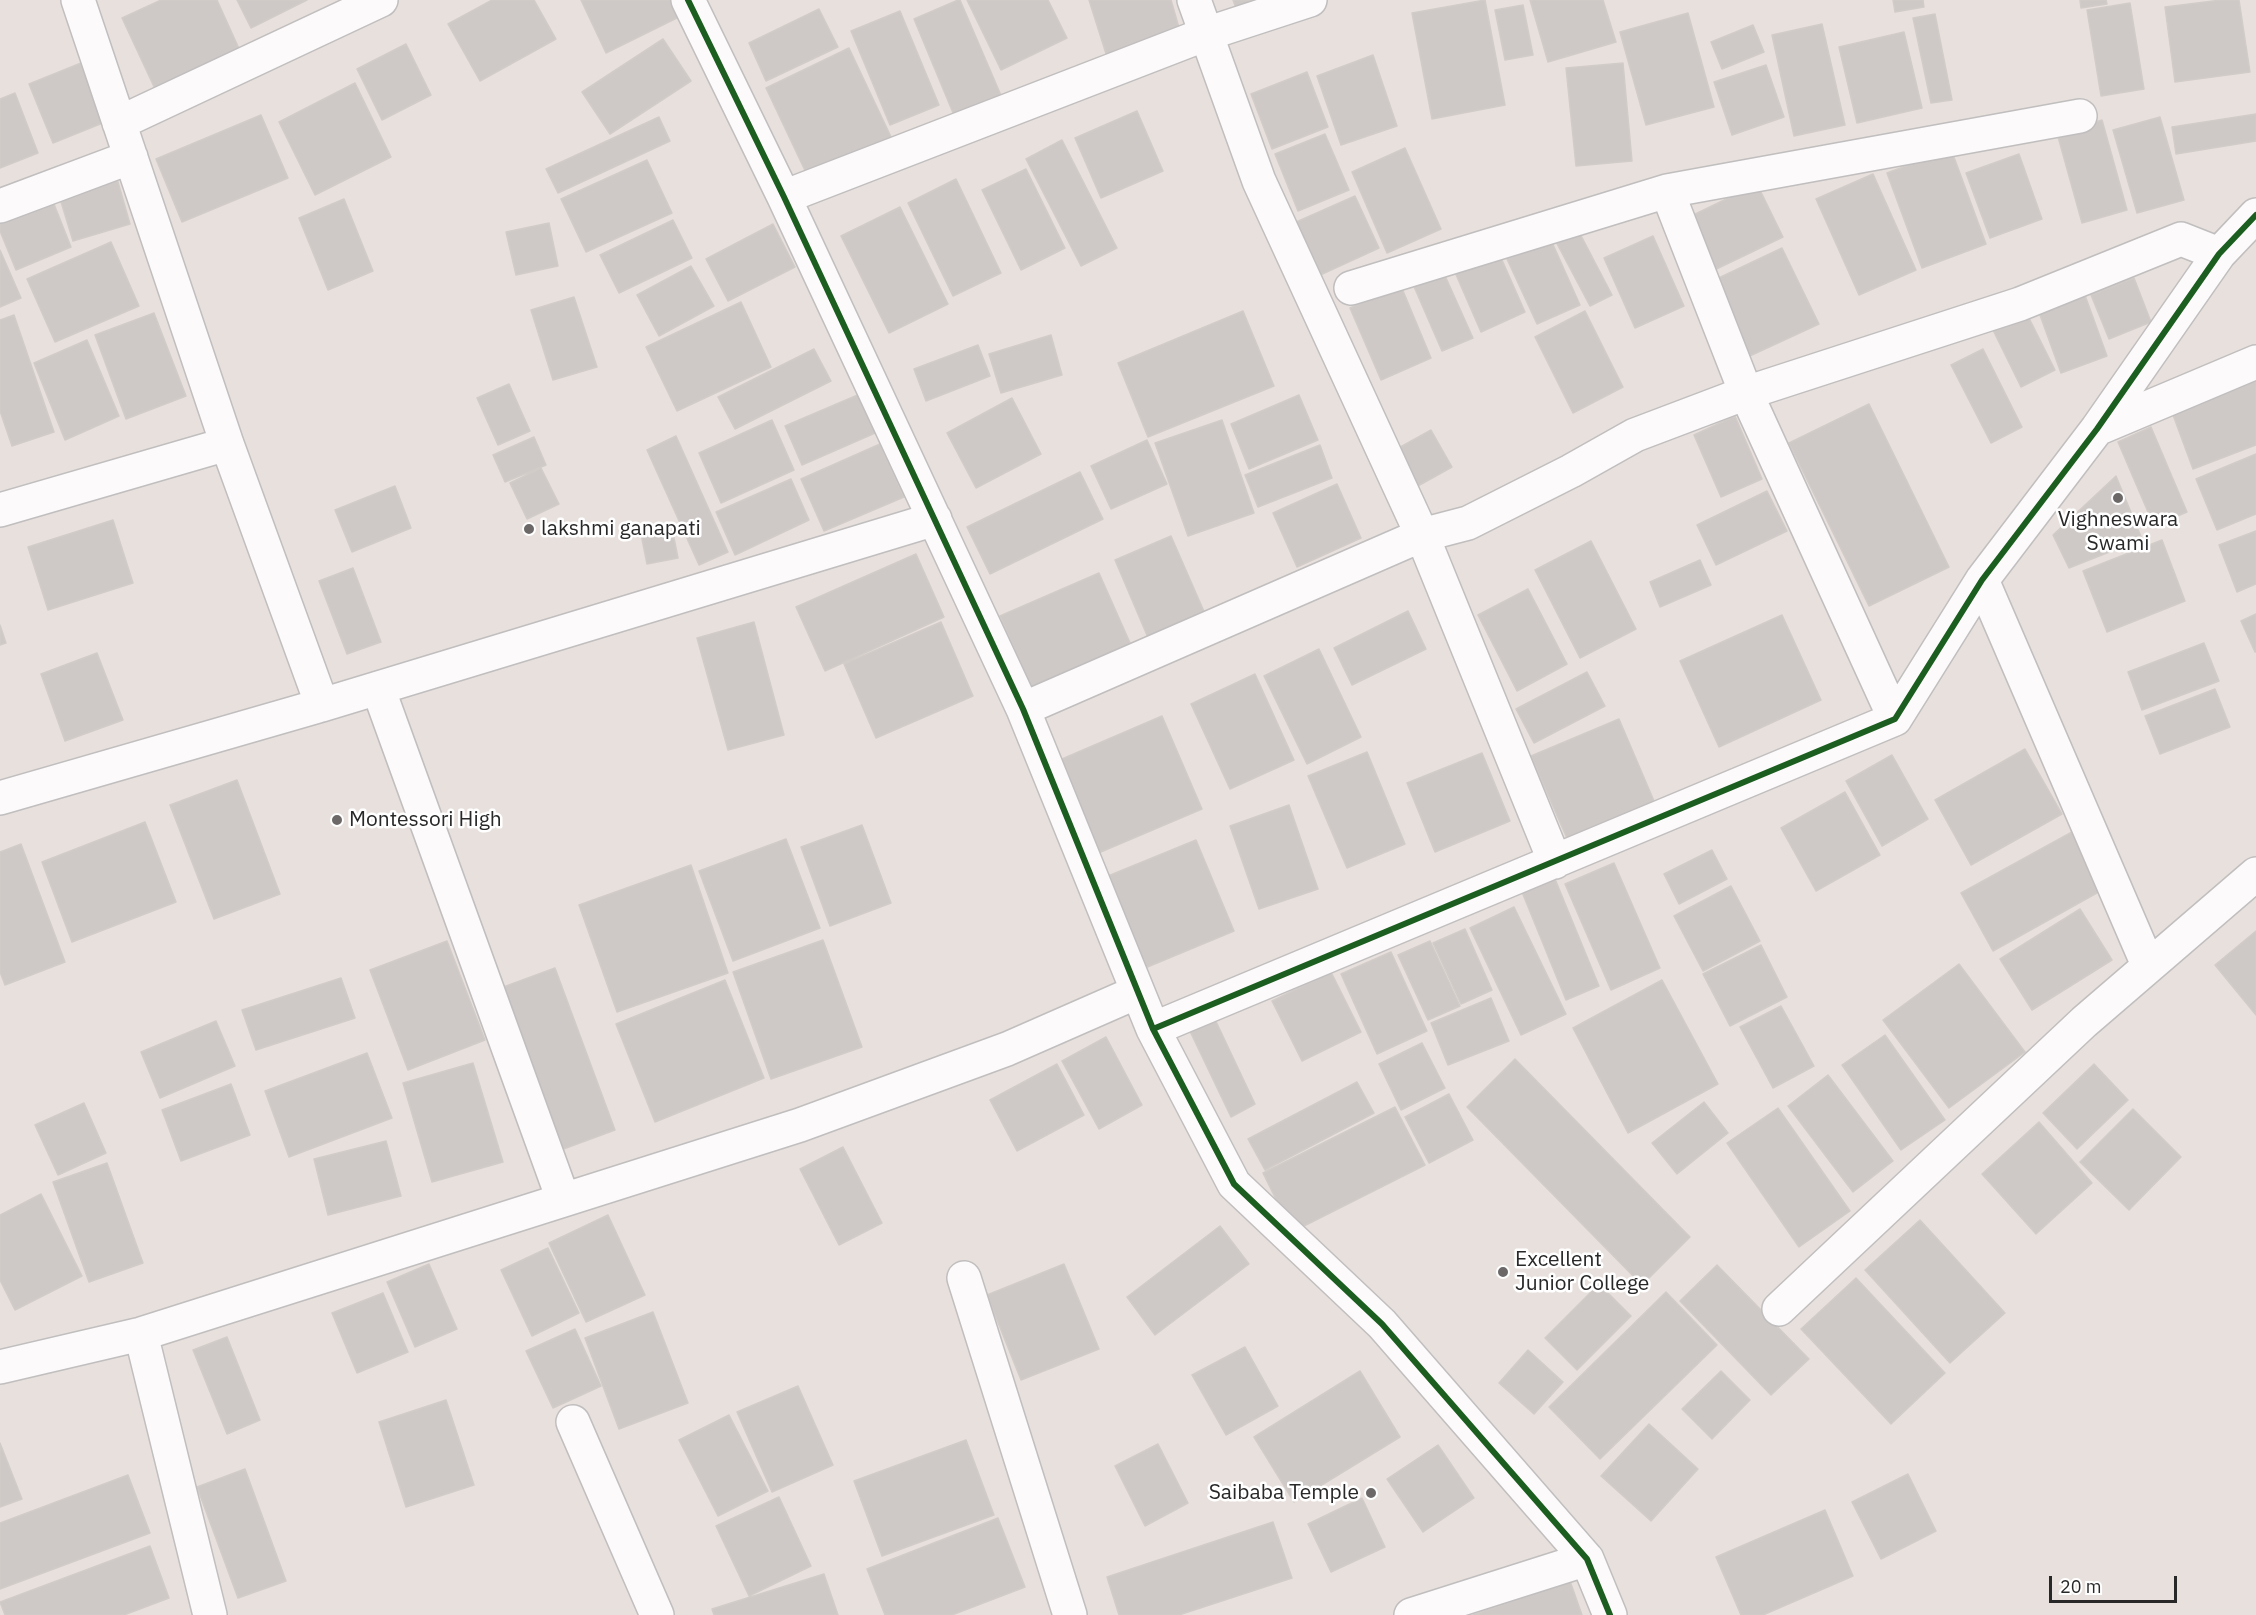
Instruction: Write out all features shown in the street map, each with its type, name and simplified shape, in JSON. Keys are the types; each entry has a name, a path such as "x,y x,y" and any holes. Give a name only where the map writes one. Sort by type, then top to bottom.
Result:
{"street":[{"path":"78,0 227,444 322,705"},
{"path":"119,123 381,0"},
{"path":"688,0 784,197 1023,709 1153,1029 1234,1184 1382,1324 1587,1559 1610,1615"},
{"path":"1194,0 1259,181 1422,535 1555,862"},
{"path":"784,197 1206,34 1310,0"},
{"path":"1351,288 1667,191 2080,116"},
{"path":"0,206 131,157"},
{"path":"1667,191 1746,393 1895,719"},
{"path":"1153,1029 1895,719 1982,580 2097,429 2219,254 2256,214"},
{"path":"1023,709 1422,535 1468,523 1571,471 1635,435 1746,393 2020,304 2181,239 2219,254"},
{"path":"2097,429 2256,362"},
{"path":"0,510 227,444"},
{"path":"0,798 322,705 935,519"},
{"path":"1982,580 2148,965"},
{"path":"378,688 563,1199"},
{"path":"1779,1309 2084,1022 2256,874"},
{"path":"0,1367 141,1334 800,1125 1007,1049 1137,992"},
{"path":"964,1278 1070,1615"},
{"path":"141,1334 210,1615"},
{"path":"573,1422 657,1615"},
{"path":"1411,1615 1587,1559"}],"building":[{"path":"161,0 217,0 241,53 156,91 122,18"},
{"path":"237,0 307,0 251,28"},
{"path":"492,0 534,0 556,39 480,81 448,24"},
{"path":"581,0 683,0 689,12 606,53"},
{"path":"960,0 1003,100 956,120 914,19"},
{"path":"967,0 1048,0 1067,38 1001,70"},
{"path":"1089,0 1171,0 1182,38 1108,60"},
{"path":"1233,0 1265,0 1237,11"},
{"path":"1485,0 1505,105 1432,119 1412,13"},
{"path":"1530,0 1603,0 1616,42 1548,62"},
{"path":"1893,0 1923,0 1924,7 1895,12"},
{"path":"2080,0 2106,0 2107,4 2081,8"},
{"path":"2239,0 2250,72 2175,82 2165,7"},
{"path":"2130,3 2144,89 2101,96 2087,10"},
{"path":"1523,5 1533,55 1505,60 1495,10"},
{"path":"819,9 838,47 766,81 749,43"},
{"path":"900,11 939,105 890,125 851,31"},
{"path":"1688,13 1714,107 1646,125 1620,32"},
{"path":"1935,14 1952,100 1931,103 1913,18"},
{"path":"1822,24 1845,125 1794,136 1772,35"},
{"path":"1753,25 1764,52 1722,69 1711,42"},
{"path":"1904,32 1922,108 1857,123 1839,47"},
{"path":"663,39 691,81 610,134 582,92"},
{"path":"406,44 431,95 382,120 357,69"},
{"path":"849,48 892,139 809,179 766,88"},
{"path":"1373,55 1397,126 1341,145 1317,76"},
{"path":"91,59 115,118 53,143 29,84"},
{"path":"1623,63 1632,161 1576,166 1566,68"},
{"path":"1766,65 1784,117 1732,135 1714,82"},
{"path":"1307,72 1328,127 1272,149 1251,94"},
{"path":"355,83 391,157 315,195 279,122"},
{"path":"15,93 38,153 0,168 0,99"},
{"path":"1137,111 1163,171 1101,198 1075,138"},
{"path":"2256,114 2256,141 2176,154 2172,127"},
{"path":"261,115 288,178 182,222 156,159"},
{"path":"659,117 670,141 558,193 546,169"},
{"path":"2160,117 2184,200 2137,213 2113,130"},
{"path":"2102,120 2127,210 2082,223 2057,133"},
{"path":"1325,134 1349,190 1298,211 1275,154"},
{"path":"1062,140 1117,248 1081,266 1026,159"},
{"path":"1405,148 1441,229 1387,253 1352,172"},
{"path":"1951,149 1986,244 1922,268 1887,173"},
{"path":"2019,154 2042,219 1990,238 1966,173"},
{"path":"647,160 672,213 586,252 561,199"},
{"path":"1026,169 1065,248 1021,270 982,190"},
{"path":"1873,174 1916,270 1859,295 1816,199"},
{"path":"116,175 130,224 73,241 58,192"},
{"path":"956,179 1001,273 953,296 908,203"},
{"path":"1757,184 1783,237 1706,274 1681,221"},
{"path":"1355,196 1379,248 1318,276 1294,223"},
{"path":"52,199 71,247 16,270 0,231 0,220"},
{"path":"344,199 373,271 328,290 299,218"},
{"path":"900,207 948,304 889,333 841,236"},
{"path":"673,220 692,258 619,293 600,255"},
{"path":"549,223 558,266 516,275 506,232"},
{"path":"773,224 795,267 728,301 706,259"},
{"path":"1576,226 1612,295 1590,306 1554,238"},
{"path":"1653,236 1684,306 1635,328 1604,258"},
{"path":"1551,240 1580,305 1537,324 1507,259"},
{"path":"111,242 139,306 55,342 27,279"},
{"path":"1782,248 1819,324 1741,360 1706,284"},
{"path":"0,250 21,298 0,307"},
{"path":"1498,251 1525,312 1481,332 1454,270"},
{"path":"691,266 714,306 659,336 637,295"},
{"path":"1442,269 1473,338 1442,351 1412,282"},
{"path":"2134,278 2151,322 2109,339 2091,295"},
{"path":"1401,286 1431,358 1381,380 1350,308"},
{"path":"2082,287 2107,356 2061,373 2036,304"},
{"path":"574,297 597,367 553,380 531,310"},
{"path":"741,302 771,367 677,411 646,347"},
{"path":"1243,311 1274,386 1148,437 1118,363"},
{"path":"1585,311 1623,387 1573,413 1535,337"},
{"path":"2026,312 2055,370 2021,387 1992,328"},
{"path":"154,313 186,396 126,419 95,335"},
{"path":"14,315 54,432 12,446 0,411 0,320"},
{"path":"1051,335 1062,375 1001,393 989,354"},
{"path":"87,340 119,416 65,440 34,363"},
{"path":"978,345 990,376 926,401 914,369"},
{"path":"814,349 831,381 735,429 718,397"},
{"path":"1983,349 2022,427 1991,443 1951,365"},
{"path":"2256,377 2256,445 2193,469 2173,415"},
{"path":"509,384 530,431 498,445 477,398"},
{"path":"867,391 882,430 802,465 785,426"},
{"path":"1299,395 1318,440 1249,469 1231,424"},
{"path":"1012,398 1041,454 976,488 947,433"},
{"path":"1869,404 1949,567 1869,606 1789,443"},
{"path":"1735,416 1762,479 1721,497 1694,435"},
{"path":"772,420 794,470 721,503 699,453"},
{"path":"1222,420 1254,513 1188,536 1155,443"},
{"path":"2151,427 2187,512 2154,526 2118,442"},
{"path":"1431,430 1452,467 1416,487 1395,450"},
{"path":"676,436 728,552 699,565 647,450"},
{"path":"534,437 546,465 505,482 493,455"},
{"path":"1147,440 1167,484 1111,509 1091,466"},
{"path":"880,444 904,497 824,531 801,479"},
{"path":"1320,445 1332,478 1258,507 1245,475"},
{"path":"2256,454 2256,514 2217,530 2196,479"},
{"path":"541,468 559,504 527,519 510,483"},
{"path":"1080,472 1103,519 990,574 967,527"},
{"path":"2116,476 2142,539 2069,568 2053,535"},
{"path":"791,479 809,520 735,555 716,512"},
{"path":"1337,484 1361,538 1297,567 1273,513"},
{"path":"395,486 411,528 352,552 335,510"},
{"path":"1767,491 1787,531 1716,565 1697,525"},
{"path":"113,520 133,583 48,610 28,547"},
{"path":"671,523 678,558 647,564 640,529"},
{"path":"2256,531 2256,584 2237,592 2219,545"},
{"path":"1171,536 1206,616 1149,640 1115,560"},
{"path":"2162,540 2185,601 2107,632 2083,571"},
{"path":"1591,541 1636,629 1580,658 1535,570"},
{"path":"916,554 944,617 825,671 796,607"},
{"path":"1700,560 1711,585 1660,607 1650,582"},
{"path":"353,568 381,642 347,654 319,581"},
{"path":"1099,573 1135,654 1035,697 1000,616"},
{"path":"1528,589 1567,664 1517,691 1478,615"},
{"path":"1408,611 1426,649 1352,685 1334,648"},
{"path":"2256,614 2256,652 2255,652 2241,621"},
{"path":"1782,615 1821,700 1719,747 1680,661"},
{"path":"754,622 784,735 728,750 697,638"},
{"path":"941,622 973,696 876,738 844,664"},
{"path":"0,625 6,643 0,645"},
{"path":"2204,643 2219,681 2142,710 2128,672"},
{"path":"1319,649 1361,737 1307,764 1264,676"},
{"path":"97,653 123,720 65,741 41,674"},
{"path":"1587,672 1605,706 1534,743 1516,709"},
{"path":"1255,674 1294,760 1230,789 1191,704"},
{"path":"2215,689 2230,727 2160,754 2145,716"},
{"path":"1162,716 1202,809 1096,854 1055,762"},
{"path":"1619,719 1660,815 1573,852 1531,756"},
{"path":"2025,749 2062,814 1971,865 1935,800"},
{"path":"1367,752 1405,844 1347,868 1308,776"},
{"path":"1482,753 1510,821 1435,852 1407,783"},
{"path":"1892,755 1928,819 1882,846 1846,781"},
{"path":"237,780 280,894 214,919 170,805"},
{"path":"1845,792 1880,855 1816,891 1781,828"},
{"path":"1289,805 1318,889 1259,909 1230,826"},
{"path":"145,822 176,902 72,942 42,862"},
{"path":"862,825 891,903 830,926 801,847"},
{"path":"2072,832 2104,889 1993,951 1961,893"},
{"path":"786,839 820,928 733,961 699,871"},
{"path":"1196,840 1234,931 1145,968 1108,876"},
{"path":"21,844 65,962 5,985 0,972 0,852"},
{"path":"1712,850 1727,879 1679,904 1664,874"},
{"path":"1614,863 1660,968 1611,990 1565,884"},
{"path":"691,865 728,973 617,1012 579,905"},
{"path":"1555,879 1599,986 1566,1000 1522,892"},
{"path":"1731,886 1760,941 1703,971 1674,916"},
{"path":"1514,907 1566,1014 1521,1035 1470,928"},
{"path":"2080,909 2112,960 2032,1010 2000,959"},
{"path":"1465,929 1492,990 1461,1004 1433,943"},
{"path":"2256,931 2256,1015 2215,965"},
{"path":"823,940 862,1047 771,1079 733,972"},
{"path":"447,941 485,1040 408,1070 370,970"},
{"path":"1430,941 1460,1006 1428,1020 1398,955"},
{"path":"1761,945 1787,997 1730,1026 1703,974"},
{"path":"1391,952 1427,1031 1377,1054 1341,974"},
{"path":"1959,964 2025,1052 1949,1108 1883,1020"},
{"path":"555,968 615,1130 558,1151 498,989"},
{"path":"1331,972 1361,1032 1302,1061 1272,1001"},
{"path":"341,978 355,1018 256,1050 242,1010"},
{"path":"725,980 764,1078 655,1122 616,1024"},
{"path":"1662,980 1718,1084 1628,1133 1573,1028"},
{"path":"1491,998 1509,1041 1448,1065 1431,1023"},
{"path":"1781,1006 1814,1066 1773,1088 1740,1027"},
{"path":"1212,1013 1255,1104 1231,1117 1187,1025"},
{"path":"216,1021 235,1066 160,1098 141,1052"},
{"path":"1885,1035 1945,1120 1901,1150 1842,1065"},
{"path":"1106,1037 1142,1105 1099,1129 1062,1061"},
{"path":"1422,1043 1445,1088 1401,1110 1379,1064"},
{"path":"367,1053 392,1118 289,1157 265,1091"},
{"path":"1515,1059 1690,1237 1642,1285 1467,1107"},
{"path":"473,1063 503,1162 432,1182 403,1083"},
{"path":"1057,1064 1084,1115 1017,1151 990,1100"},
{"path":"2094,1064 2128,1100 2077,1149 2043,1113"},
{"path":"1828,1075 1893,1161 1853,1192 1788,1106"},
{"path":"1357,1082 1374,1113 1265,1170 1248,1139"},
{"path":"231,1084 250,1135 181,1161 162,1110"},
{"path":"1449,1094 1473,1140 1429,1163 1405,1117"},
{"path":"1704,1102 1728,1133 1677,1174 1652,1143"},
{"path":"84,1103 106,1153 58,1175 35,1125"},
{"path":"1395,1107 1425,1165 1292,1232 1263,1173"},
{"path":"1778,1108 1850,1211 1799,1247 1727,1143"},
{"path":"2133,1109 2181,1157 2129,1210 2080,1162"},
{"path":"2039,1122 2092,1183 2036,1234 1982,1174"},
{"path":"386,1141 401,1196 328,1215 314,1159"},
{"path":"843,1147 882,1223 839,1245 800,1169"},
{"path":"107,1163 143,1263 89,1282 53,1182"},
{"path":"41,1194 82,1276 15,1310 0,1280 0,1215"},
{"path":"608,1215 645,1295 586,1322 549,1243"},
{"path":"1920,1220 2005,1313 1950,1363 1865,1270"},
{"path":"1220,1226 1249,1264 1155,1335 1127,1297"},
{"path":"548,1248 579,1313 532,1336 501,1270"},
{"path":"429,1264 457,1329 415,1347 387,1282"},
{"path":"1064,1264 1099,1349 1021,1380 987,1295"},
{"path":"1717,1265 1809,1359 1771,1395 1680,1301"},
{"path":"1856,1278 1945,1373 1891,1424 1801,1329"},
{"path":"1599,1284 1631,1316 1577,1370 1545,1338"},
{"path":"1666,1292 1717,1345 1600,1459 1549,1407"},
{"path":"383,1293 408,1352 357,1373 332,1313"},
{"path":"653,1312 688,1403 619,1429 585,1338"},
{"path":"575,1329 601,1386 553,1408 526,1351"},
{"path":"227,1337 260,1420 227,1434 193,1350"},
{"path":"1245,1347 1278,1406 1226,1435 1192,1375"},
{"path":"1528,1350 1563,1382 1534,1414 1499,1383"},
{"path":"1360,1371 1400,1437 1294,1502 1254,1437"},
{"path":"1721,1371 1750,1400 1712,1439 1682,1409"},
{"path":"798,1386 833,1465 772,1492 737,1412"},
{"path":"446,1400 474,1485 406,1507 379,1422"},
{"path":"729,1415 768,1491 718,1516 679,1440"},
{"path":"1649,1424 1698,1469 1651,1521 1601,1476"},
{"path":"966,1440 994,1515 882,1556 854,1481"},
{"path":"0,1443 22,1499 0,1507"},
{"path":"1158,1444 1188,1503 1145,1526 1115,1466"},
{"path":"1438,1445 1474,1498 1423,1532 1387,1479"},
{"path":"245,1469 286,1581 238,1598 197,1487"},
{"path":"1908,1474 1936,1531 1881,1559 1852,1502"},
{"path":"128,1475 150,1533 0,1589 0,1523"},
{"path":"779,1497 811,1566 749,1596 716,1526"},
{"path":"1362,1498 1385,1547 1331,1572 1308,1524"},
{"path":"1825,1510 1853,1576 1763,1615 1741,1615 1716,1557"},
{"path":"998,1518 1025,1587 952,1615 885,1615 867,1569"},
{"path":"1273,1522 1292,1578 1179,1615 1119,1615 1107,1577"},
{"path":"150,1546 169,1598 124,1615 5,1615 0,1602"},
{"path":"824,1574 838,1615 714,1615 712,1609"},
{"path":"1570,1581 1582,1615 1473,1615"}],"cycle path":[{"path":"688,0 784,197 1023,709 1153,1029 1234,1184 1382,1324 1587,1559 1610,1615"},
{"path":"1153,1029 1895,719 1982,580 2097,429 2219,254 2256,215"}],"place":[{"name":"Vighneswara Swami","path":"2118,498"},
{"name":"lakshmi ganapati","path":"529,529"},
{"name":"Montessori High","path":"337,820"},
{"name":"Excellent Junior College","path":"1503,1272"},
{"name":"Saibaba Temple","path":"1371,1493"}]}
